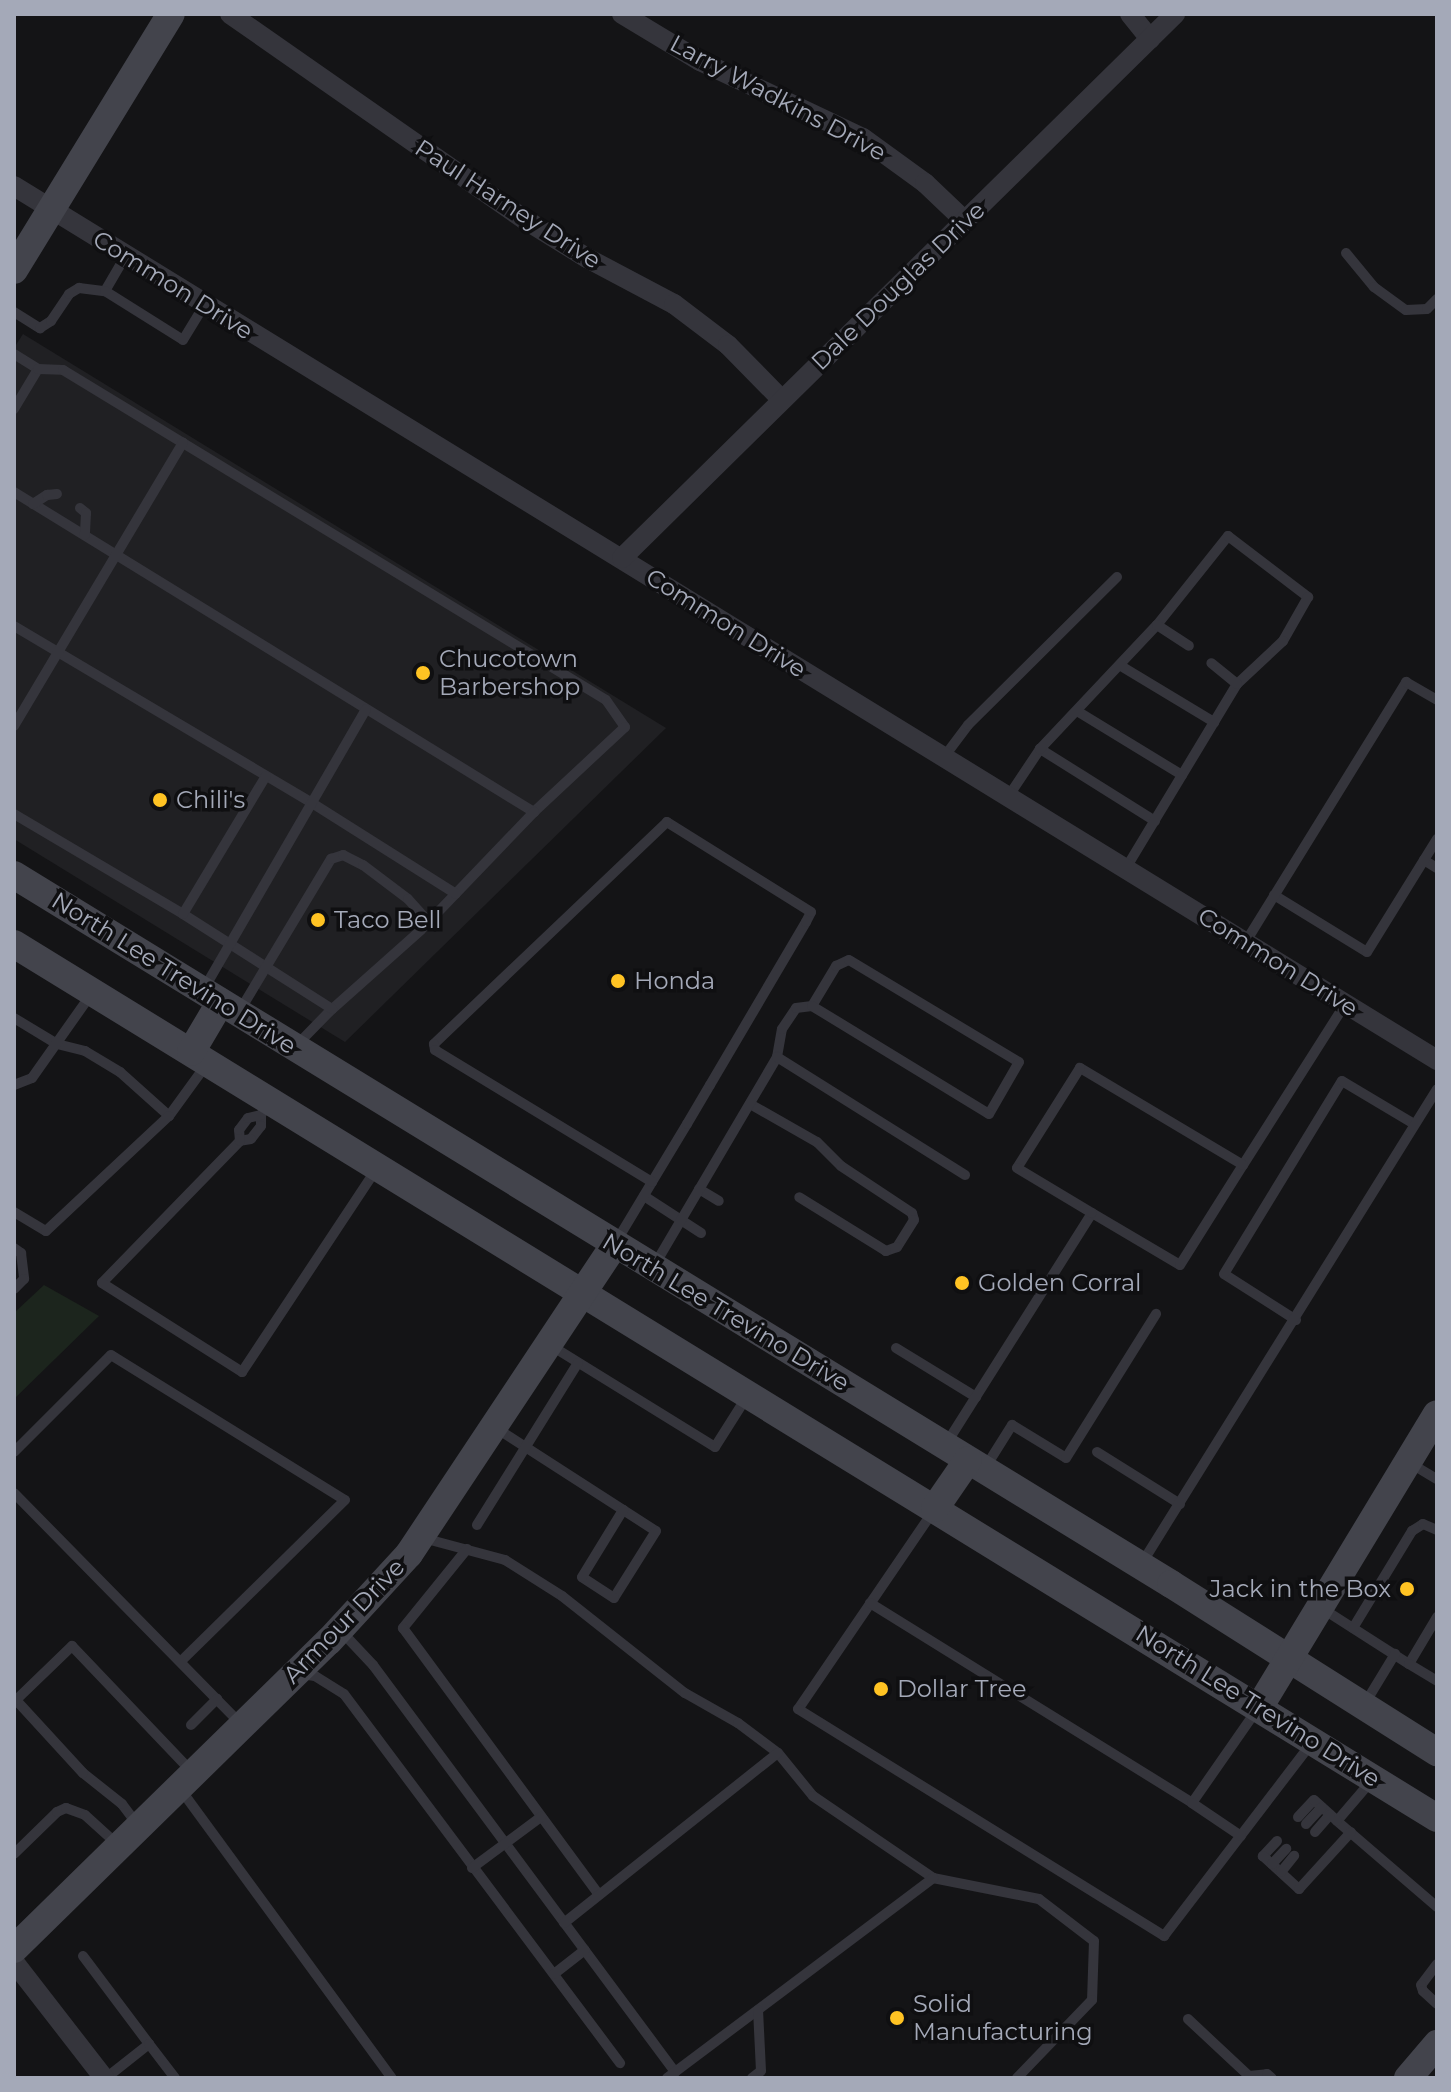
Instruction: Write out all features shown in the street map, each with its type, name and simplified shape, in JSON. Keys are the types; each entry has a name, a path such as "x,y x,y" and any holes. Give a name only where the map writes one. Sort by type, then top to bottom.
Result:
{"main road":[{"path":"14,270 171,14"},
{"name":"North Lee Trevino Drive","path":"14,875 966,1458 1437,1752"},
{"name":"North Lee Trevino Drive","path":"14,944 200,1057 265,1108 378,1167 1260,1706 1437,1818"},
{"path":"200,1057 220,1002"},
{"name":"Armour Drive","path":"14,1949 339,1630 421,1538 615,1244"},
{"path":"1260,1706 1318,1605 1437,1414"},
{"path":"935,1508 966,1458"},
{"path":"1408,2078 1437,2045"}],"street":[{"name":"Paul Harney Drive","path":"230,14 524,219 587,258 674,304 728,345 781,399"},
{"name":"Larry Wadkins Drive","path":"622,14 700,61 863,138 925,183 964,220"},
{"path":"1130,14 1150,39"},
{"name":"Dale Douglas Drive","path":"622,558 964,220 1026,165 1175,14"},
{"name":"Common Drive","path":"14,186 1437,1060"},
{"path":"14,1962 105,2078"}],"lane":[{"path":"1346,253 1374,287 1406,310 1427,309 1437,299"},
{"path":"105,291 126,255"},
{"path":"14,312 40,328 51,321 69,294 79,288 105,291 183,340 205,304"},
{"path":"14,354 38,369 63,370 606,700 625,727 534,812 429,922 332,1009 295,1048"},
{"path":"14,409 38,369"},
{"path":"14,726 183,443"},
{"path":"14,492 534,812"},
{"path":"33,504 47,495 57,494"},
{"path":"80,508 86,513 85,535"},
{"path":"1008,797 1040,749 1121,666 1228,536 1308,597 1283,641 1237,684 1126,868"},
{"path":"944,757 968,725 1117,577"},
{"path":"1157,625 1189,646"},
{"path":"14,626 312,803 456,894"},
{"path":"1211,663 1237,684"},
{"path":"1121,666 1214,722"},
{"path":"1245,943 1406,682 1437,700"},
{"path":"220,1002 230,944 366,709"},
{"path":"1077,711 1182,775"},
{"path":"1040,749 1155,821"},
{"path":"183,914 266,776"},
{"path":"14,814 183,914 332,1009"},
{"path":"615,1244 644,1196 811,912 667,822 434,1044 435,1050 652,1182"},
{"path":"1274,895 1367,952 1437,839"},
{"path":"220,1002 265,966 323,867 331,859 343,855 388,881 429,922"},
{"path":"1424,860 1437,868"},
{"path":"653,1267 777,1057 782,1029 796,1008 812,1006 989,1114 1019,1062 849,960 836,966 812,1006"},
{"path":"14,1085 32,1078 93,992"},
{"path":"1243,1165 1080,1068 1017,1168 1180,1265 1345,1004"},
{"path":"14,1018 57,1044 85,1051 120,1072 169,1116"},
{"path":"14,1212 46,1231 169,1116 200,1057"},
{"path":"777,1057 965,1175"},
{"path":"1296,1320 1224,1274 1245,1239 1342,1081 1414,1124"},
{"path":"1141,1566 1437,1089"},
{"path":"750,1104 817,1142 841,1166 912,1213 914,1220 897,1247 886,1251 799,1197"},
{"path":"265,1108 248,1118 239,1130 240,1141 102,1283 242,1372 378,1167"},
{"path":"699,1189 719,1201"},
{"path":"644,1196 701,1233"},
{"path":"966,1458 976,1397 1092,1213"},
{"path":"14,1248 21,1253 24,1279 14,1289"},
{"path":"966,1458 1012,1425 1066,1458 1156,1314"},
{"path":"549,1344 715,1447 749,1394"},
{"path":"896,1348 976,1397"},
{"path":"14,1452 111,1355 345,1500 181,1661"},
{"path":"477,1525 578,1363"},
{"path":"496,1428 656,1531 614,1598 582,1577 623,1510"},
{"path":"1097,1452 1180,1504"},
{"path":"1408,1462 1437,1479"},
{"path":"14,1493 242,1724"},
{"path":"935,1508 798,1709 1164,1936 1314,1740"},
{"path":"1353,1628 1412,1531 1423,1524 1437,1530"},
{"path":"421,1538 505,1560 551,1589 685,1693 738,1723 778,1753 813,1796 933,1878 1039,1899 1094,1941 1092,2000 1017,2078"},
{"path":"467,1549 403,1628 599,1895"},
{"path":"870,1603 1241,1836"},
{"path":"1318,1605 1437,1681"},
{"path":"1409,1664 1437,1617"},
{"path":"339,1630 373,1665 585,1950 671,2075 933,1878"},
{"path":"138,1825 122,1804 83,1773 16,1700 72,1646 185,1779 392,2078"},
{"path":"1363,1707 1395,1654"},
{"path":"295,1673 315,1676 344,1694 620,2063"},
{"path":"191,1725 217,1699"},
{"path":"1192,1803 1260,1706"},
{"path":"564,1923 778,1753"},
{"path":"1326,1811 1306,1824 1374,1778"},
{"path":"14,1854 57,1812 66,1808 85,1815 118,1845"},
{"path":"1326,1811 1437,1907"},
{"path":"472,1868 541,1817"},
{"path":"1276,1868 1285,1849 1263,1856 1276,1868 1299,1889 1351,1832"},
{"path":"554,1974 585,1950"},
{"path":"83,1956 175,2078"},
{"path":"1437,1964 1421,1985 1437,2004"},
{"path":"752,2078 761,2071 758,2010"},
{"path":"1188,2019 1249,2076 1267,2074 1272,2078"},
{"path":"105,2078 149,2044"}],"shaded area":[{"path":"23,334 666,728 345,1042 14,839 14,348"},
{"path":"44,1285 99,1316 14,1399 14,1313"}],"place":[{"name":"Chucotown Barbershop","path":"423,673"},
{"name":"Chili's","path":"160,800"},
{"name":"Taco Bell","path":"318,920"},
{"name":"Honda","path":"618,981"},
{"name":"Golden Corral","path":"962,1283"},
{"name":"Jack in the Box","path":"1407,1589"},
{"name":"Dollar Tree","path":"881,1689"},
{"name":"Solid Manufacturing","path":"897,2018"}]}
